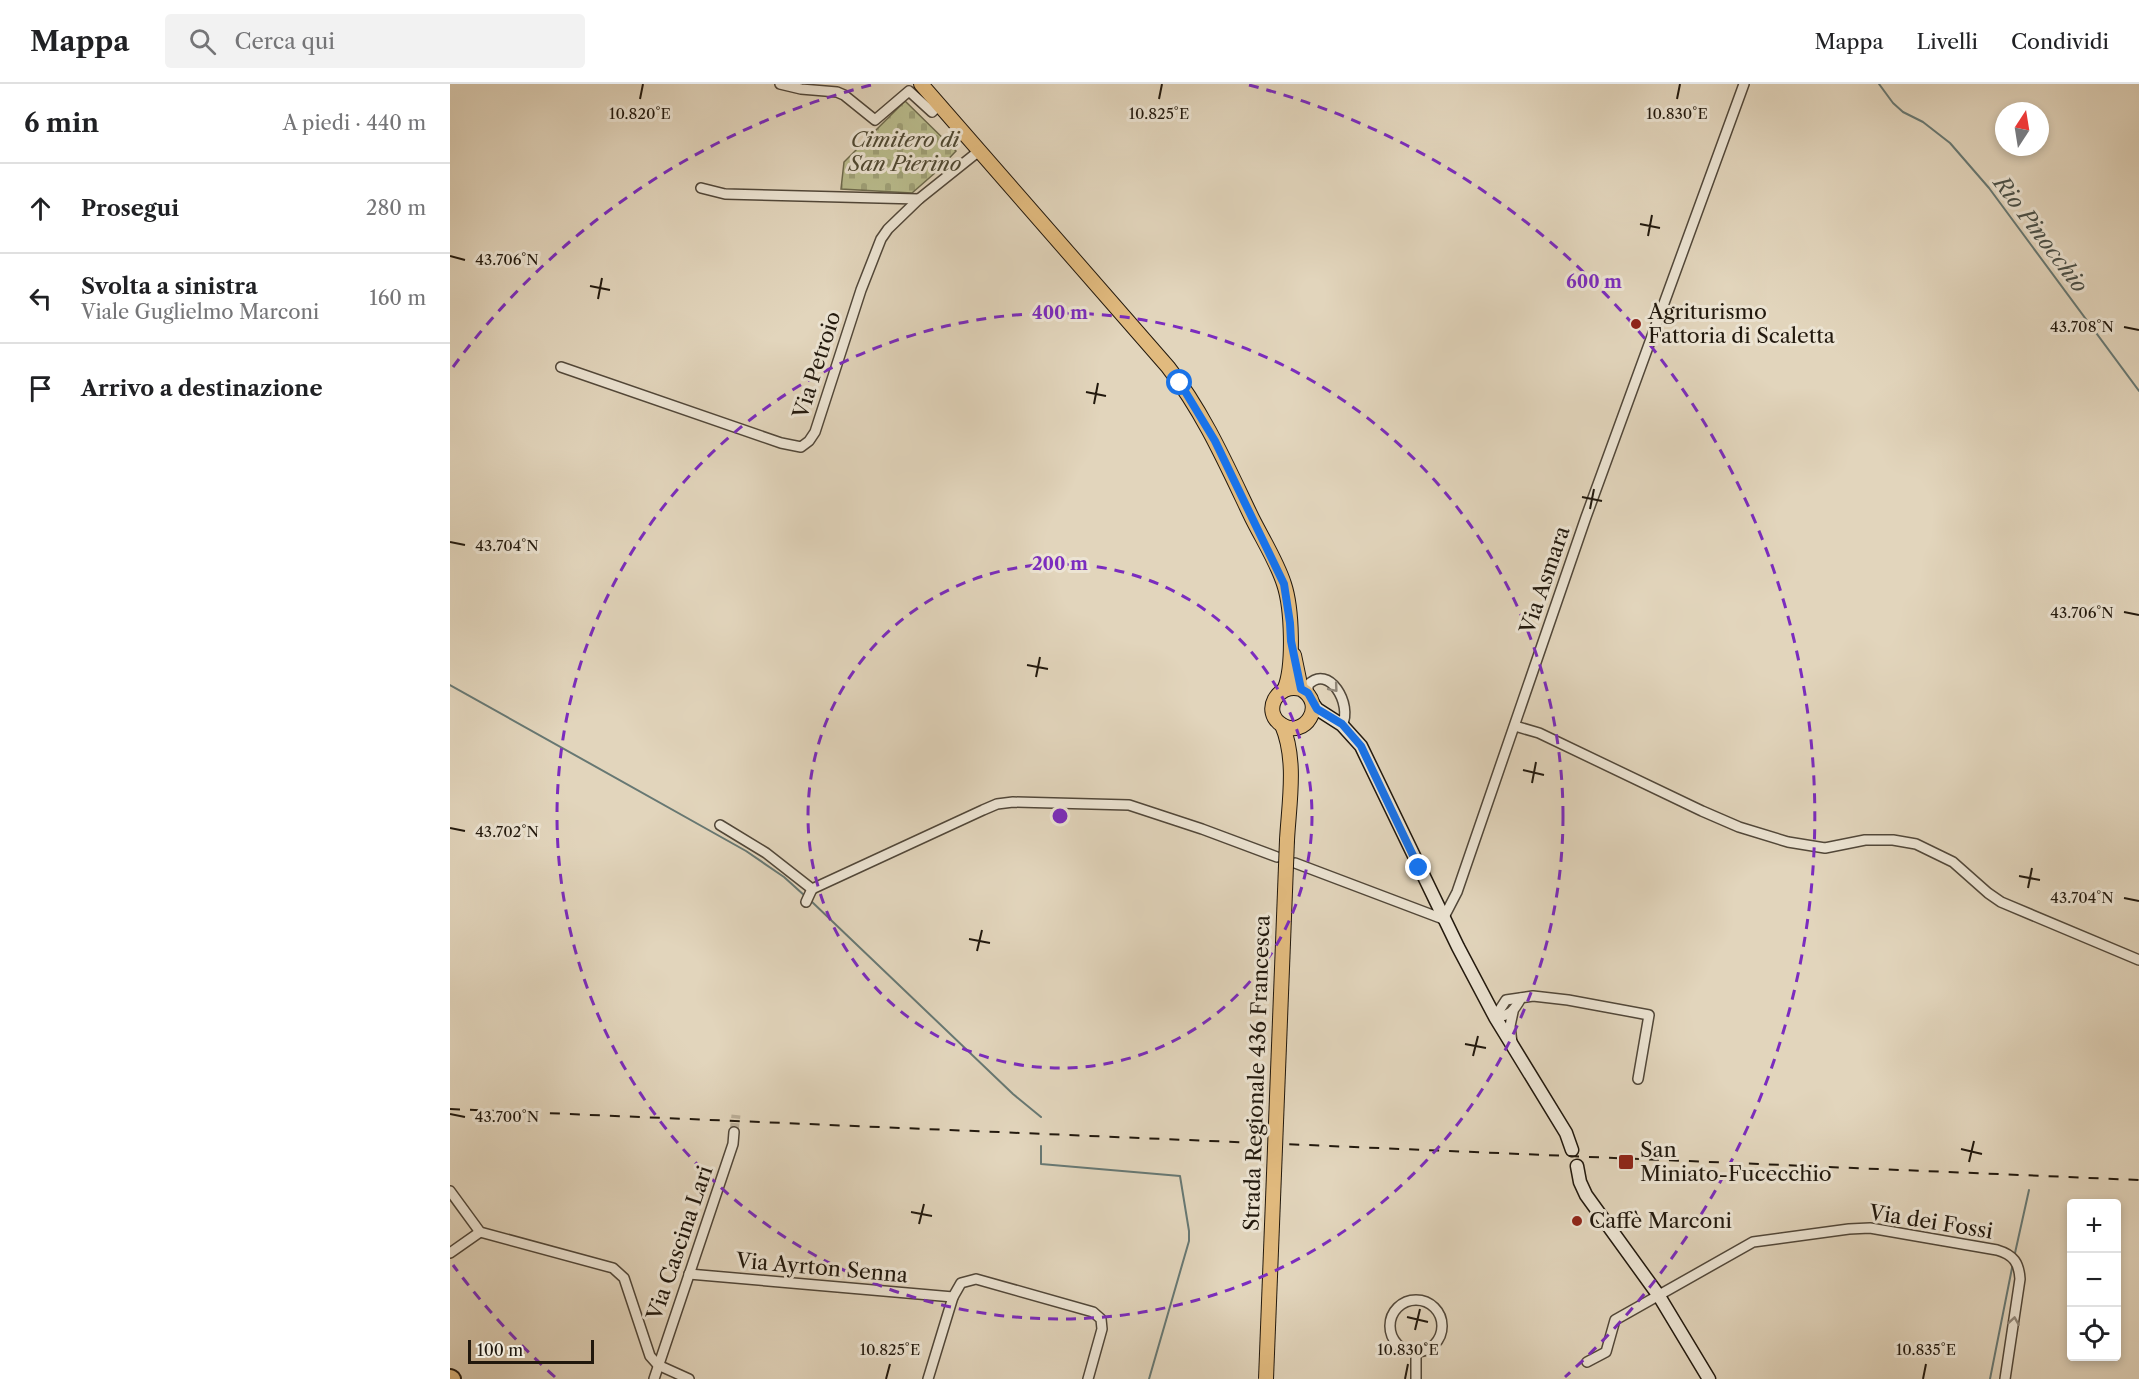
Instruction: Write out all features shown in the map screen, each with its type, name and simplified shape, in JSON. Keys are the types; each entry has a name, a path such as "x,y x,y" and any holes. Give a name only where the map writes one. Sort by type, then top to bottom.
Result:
{"main road":[{"name":"Strada Regionale 436 Francesca","path":"921,84 1168,367 1190,396 1215,441 1284,584 1291,641 1286,688 1276,695 1273,706 1275,717 1282,725 1288,742 1290,769"},
{"name":"Strada Regionale 436 Francesca","path":"1266,1379 1290,769 1293,750 1303,725 1312,714 1291,641"},
{"path":"1286,688 1293,687 1307,695"},
{"path":"1282,725 1292,728 1303,725"}],"street":[{"path":"780,84 801,89 837,92 875,120 909,91 932,112 939,105"},
{"name":"Via Asmara","path":"1443,919 1457,892 1586,517 1744,84"},
{"name":"Via Petroio","path":"561,367 781,443 801,447 815,432 861,290 881,239 888,229 919,199 979,151"},
{"path":"701,188 725,194 919,199"},
{"path":"1303,725 1317,719 1340,723 1345,720 1346,706 1331,682 1323,679 1315,680 1308,685 1307,695 1317,709 1340,723 1361,746 1443,919 1495,1017 1566,1133 1572,1150"},
{"path":"1515,726 1539,733 1739,827 1788,842 1825,848 1865,840 1893,840 1927,848 1953,862 2001,902 2139,960"},
{"path":"720,825 766,853 809,895 983,810 1005,802 1129,805 1277,857"},
{"path":"1295,863 1443,919"},
{"path":"1488,1003 1533,996 1649,1015 1638,1079"},
{"path":"1512,1045 1510,1026 1513,1012 1521,998"},
{"path":"1495,1017 1506,1000"},
{"path":"1495,1017 1507,1016 1513,1012"},
{"name":"Via Cascina Lari","path":"654,1379 733,1144 734,1132"},
{"path":"1576,1166 1586,1196 1659,1296 1709,1379"},
{"path":"450,1191 480,1232 450,1253"},
{"name":"Via dei Fossi","path":"1587,1362 1606,1352 1615,1320 1753,1242 1870,1228 1997,1250 2014,1258 2018,1263 2020,1279 2005,1379"},
{"name":"Via Cascina Lari","path":"480,1232 613,1268 624,1278 650,1356 658,1365"},
{"name":"Via Ayrton Senna","path":"689,1274 953,1298"},
{"path":"928,1379 953,1298 961,1283 976,1279 1093,1312 1101,1319 1102,1329 1088,1379"},
{"path":"1417,1300 1426,1302 1440,1314 1442,1331 1433,1347 1416,1353 1400,1348 1391,1334 1390,1326 1395,1310 1409,1301 1417,1300"},
{"path":"1416,1353 1416,1379"},
{"path":"658,1365 689,1379"}],"green space":[{"name":"Cimitero di San Pierino","path":"905,101 956,151 912,193 841,189 844,162"}],"waterway":[{"name":"Rio Pinocchio","path":"1879,84 1903,112 1923,122 1950,143 1989,188 2139,391"},
{"path":"450,685 746,851 784,877 805,896"},
{"path":"810,900 1013,1094 1041,1117"},
{"path":"1041,1146 1041,1164 1180,1176 1189,1241 1149,1379"},
{"path":"2015,1253 2029,1190"},
{"path":"1990,1379 2013,1263"}],"tunnel":[{"path":"734,1132 736,1115"}],"railway":[{"path":"450,1109 2139,1180"}],"place":[{"name":"Agriturismo Fattoria di Scaletta","path":"1636,324"},
{"name":"San Miniato-Fucecchio","path":"1626,1162"},
{"name":"Caffè Marconi","path":"1577,1221"}],"route":[{"path":"1180,383 1215,441 1284,584 1291,641 1301,689 1308,693 1317,709 1342,724 1361,746 1419,868"}]}
